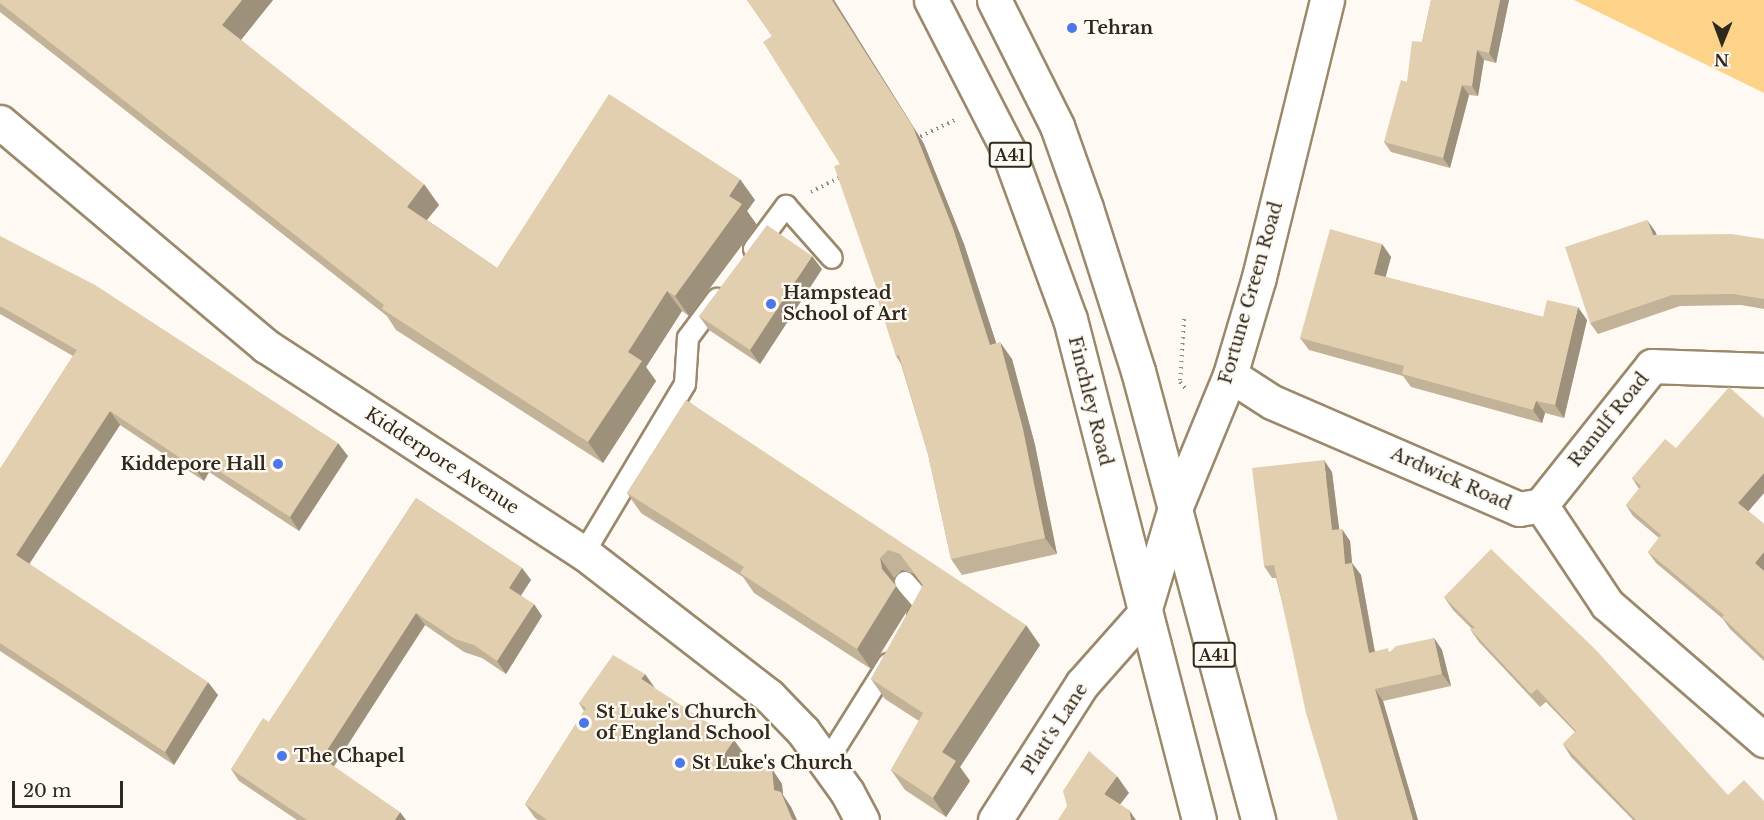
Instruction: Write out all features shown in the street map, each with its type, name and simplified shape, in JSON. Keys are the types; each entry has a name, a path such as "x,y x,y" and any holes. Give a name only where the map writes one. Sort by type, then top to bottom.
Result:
{"main road":[{"name":"Finchley Road","path":"931,0 1008,150 1070,319 1143,615 1199,820"},
{"name":"A41","path":"994,0 1057,126 1086,208 1138,371 1258,820"},
{"name":"Fortune Green Road","path":"1143,615 1174,511 1230,375 1264,261 1327,0"},
{"name":"Kidderpore Avenue","path":"0,122 266,346 584,553 769,696 826,763 862,820"},
{"name":"Ranulf Road","path":"1541,505 1652,366 1764,370"},
{"name":"Ardwick Road","path":"1230,375 1272,402 1500,502 1520,509 1541,505"},
{"path":"1541,505 1607,604 1764,740"},
{"name":"Platt's Lane","path":"995,820 1082,684 1143,615"}],"lane":[{"path":"744,263 786,206 832,258"},
{"path":"584,553 685,384 688,338 730,282"},
{"path":"826,763 924,605 905,582"}],"path":[{"path":"906,144 955,120"},
{"path":"818,188 847,173"},
{"path":"1184,319 1180,382 1191,397"}],"shaded area":[{"path":"1574,0 1764,0 1764,93"}],"building":[{"path":"0,0 242,0 222,25 424,184 407,207 497,268 609,94 740,179 729,196 742,204 675,296 667,291 628,352 642,361 588,442 382,309 384,305 0,3"},
{"path":"747,0 832,0 913,127 953,228 990,345 1000,342 1023,429 1045,538 951,559 928,454 899,355 896,356 877,298 881,301 834,166 840,164 763,42 772,36"},
{"path":"1431,0 1500,0 1489,53 1477,50 1472,86 1462,85 1443,158 1384,142 1401,80 1407,82 1412,41 1422,42"},
{"path":"1647,220 1653,235 1731,234 1764,239 1764,299 1733,294 1672,295 1590,323 1565,247"},
{"path":"767,225 812,256 750,350 699,316"},
{"path":"1330,229 1382,244 1374,274 1543,317 1547,300 1578,307 1555,405 1536,401 1533,410 1402,374 1404,366 1300,338"},
{"path":"0,236 95,285 338,443 290,517 199,458 194,467 110,411 16,555 208,682 165,752 0,643 0,469 77,350 0,306"},
{"path":"1729,387 1764,418 1764,473 1738,503 1764,524 1764,552 1755,563 1764,571 1764,657 1722,617 1724,615 1648,552 1661,535 1626,505 1641,486 1632,478 1665,439 1676,448"},
{"path":"686,400 1026,625 942,752 956,761 933,798 891,770 923,713 871,679 923,585 900,554 888,550 880,558 882,569 896,586 857,649 740,573 744,567 627,493"},
{"path":"1324,460 1332,530 1342,529 1345,564 1352,563 1369,653 1388,648 1389,653 1396,646 1434,638 1442,674 1375,689 1413,820 1338,820 1306,713 1274,565 1264,566 1252,468"},
{"path":"416,498 522,568 509,588 534,604 497,661 474,645 455,639 416,613 322,758 400,812 395,820 307,820 231,769 263,718 269,722"},
{"path":"1491,549 1596,650 1728,795 1744,780 1764,801 1764,820 1636,820 1563,744 1576,731 1537,689 1531,694 1470,629 1475,628 1444,597"},
{"path":"613,655 645,674 641,679 734,740 715,768 772,769 774,790 781,792 794,820 547,820 525,804 586,708 579,703"},
{"path":"1089,751 1117,776 1104,794 1129,810 1131,820 1058,820 1067,806 1063,791"}],"place":[{"name":"Tehran","path":"1072,28"},
{"name":"Hampstead School of Art","path":"771,304"},
{"name":"Kiddepore Hall","path":"278,464"},
{"name":"St Luke's Church of England School","path":"584,723"},
{"name":"The Chapel","path":"282,756"},
{"name":"St Luke's Church","path":"680,763"}]}
